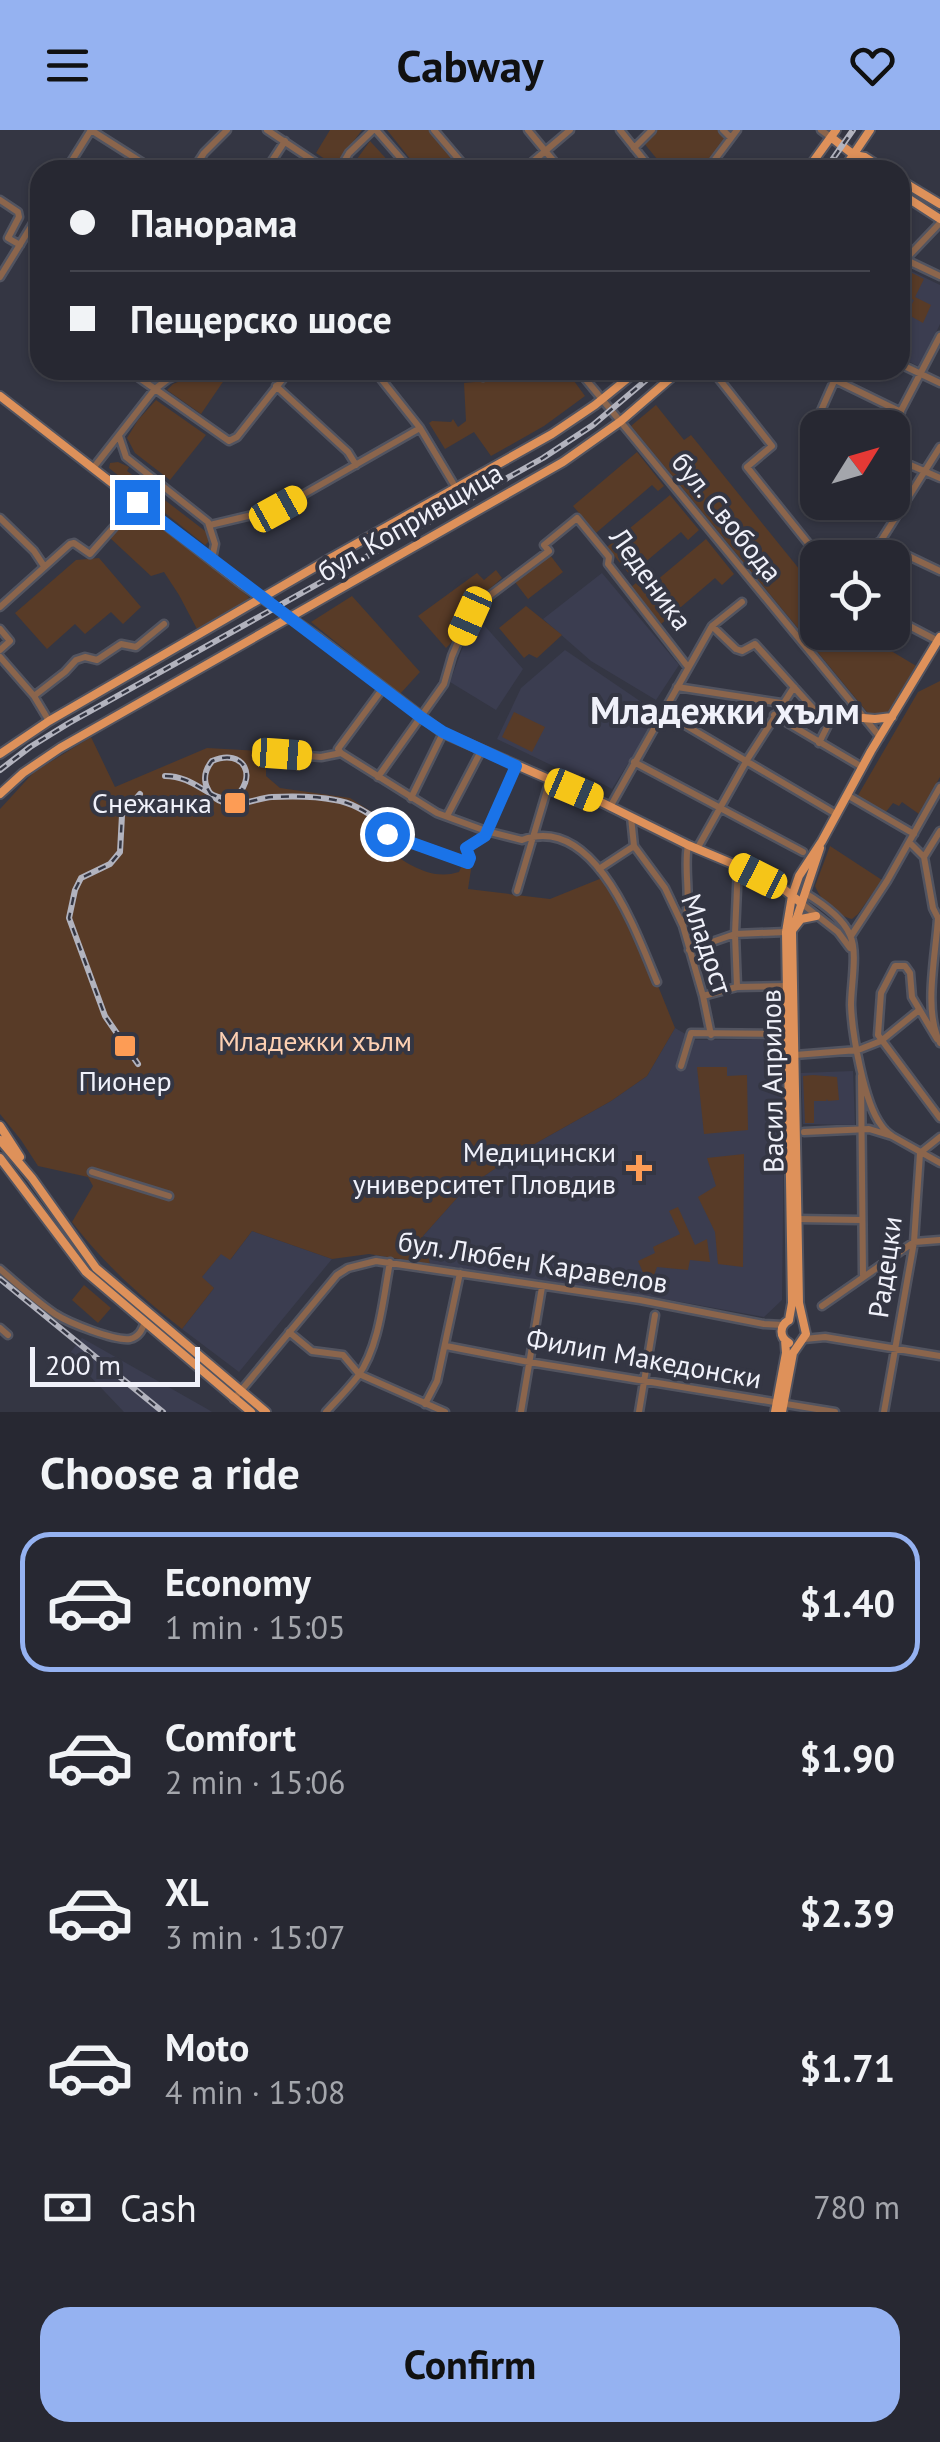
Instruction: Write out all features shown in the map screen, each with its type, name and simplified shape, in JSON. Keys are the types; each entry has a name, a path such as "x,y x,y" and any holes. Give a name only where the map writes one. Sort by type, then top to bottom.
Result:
{"main road":[{"path":"850,160 870,130"},
{"path":"814,160 834,134 856,160"},
{"path":"854,155 870,160"},
{"path":"910,186 940,204"},
{"path":"910,200 940,221"},
{"name":"бул. Копривщица","path":"0,754 49,721 552,434 626,380"},
{"name":"бул. Копривщица","path":"0,794 60,748 563,462 621,421 668,380"},
{"path":"2,400 443,732 798,895"},
{"name":"Васил Априлов","path":"784,1338 792,1304 789,932 809,858 822,842 832,812 847,795 939,640"},
{"path":"863,718 892,717"},
{"path":"789,932 801,920 816,916"},
{"name":"Васил Априлов","path":"780,1408 791,1359 803,1334 789,932"},
{"path":"0,1126 96,1268 251,1412"},
{"path":"0,1140 32,1178"},
{"path":"0,1158 79,1264 237,1395 266,1412"},
{"path":"784,1338 794,1344 803,1334 795,1319 786,1322"},
{"path":"780,1408 784,1338"}],"street":[{"path":"72,160 90,130 138,160"},
{"path":"199,160 228,130"},
{"path":"268,130 312,160"},
{"path":"344,160 375,130 402,160"},
{"path":"434,130 460,160"},
{"path":"528,130 553,160"},
{"path":"535,160 570,130"},
{"path":"620,130 644,160"},
{"path":"634,148 652,130"},
{"path":"723,130 731,138"},
{"path":"715,160 737,130"},
{"path":"821,130 834,134"},
{"path":"272,160 284,142"},
{"path":"0,200 18,212 8,238 20,245"},
{"path":"910,253 940,221"},
{"path":"0,277 30,228"},
{"path":"910,264 940,276"},
{"path":"902,410 940,336"},
{"path":"910,369 940,383"},
{"path":"142,380 229,441 237,438 281,380"},
{"path":"94,468 155,389 167,380"},
{"path":"385,380 420,428 456,488"},
{"name":"бул. Свобода","path":"586,380 880,737"},
{"path":"720,380 772,446 747,466 806,540"},
{"path":"820,410 832,380"},
{"path":"841,380 897,410"},
{"path":"276,386 348,452 356,465"},
{"path":"210,525 278,509 420,428"},
{"path":"119,436 126,457 210,525 215,544 212,559"},
{"path":"880,540 940,446"},
{"path":"910,465 940,478"},
{"path":"0,607 70,544 90,554 137,502"},
{"path":"0,518 44,566"},
{"name":"Леденика","path":"422,718 444,684 452,656 477,605 549,552 544,545 577,518 688,668"},
{"path":"199,549 215,544"},
{"path":"910,557 940,572"},
{"path":"610,807 712,626 742,602"},
{"path":"34,696 76,660 97,660 121,644 136,647 164,624"},
{"path":"910,625 939,640"},
{"path":"712,626 736,649 742,651 755,644 828,725 819,743"},
{"path":"0,630 10,640 0,653 49,721"},
{"path":"677,687 782,703"},
{"path":"682,926 686,916 686,858 794,687"},
{"path":"384,688 338,749 341,754 446,816 522,840 549,836 586,852 613,888 657,982"},
{"path":"664,712 832,812"},
{"path":"774,714 862,768"},
{"path":"378,777 422,718"},
{"path":"411,798 443,732"},
{"path":"446,816 481,751"},
{"path":"282,754 341,754"},
{"path":"634,762 802,852"},
{"path":"387,834 466,863 467,846 485,836 516,766"},
{"path":"517,891 550,780"},
{"path":"851,936 940,787"},
{"path":"847,795 914,834"},
{"path":"599,870 634,846 631,817"},
{"path":"938,1041 932,985 939,916 933,908 926,855 940,831"},
{"path":"910,842 926,855"},
{"name":"Младост","path":"634,846 665,888 682,926 704,996 711,1035"},
{"path":"926,855 940,851"},
{"path":"737,987 738,866"},
{"path":"798,895 816,916 838,932 852,952"},
{"path":"798,895 819,902 851,936 851,1006 861,1069 881,1126 940,1163"},
{"path":"840,922 861,920"},
{"path":"689,950 736,934 789,932"},
{"path":"938,1041 912,997 910,973 905,966 895,966 881,993 878,1035 940,1118"},
{"path":"704,996 737,987 787,986"},
{"path":"795,1056 858,1050 881,1041 919,1010"},
{"path":"680,1066 692,1033 788,1034"},
{"path":"861,1069 863,1275"},
{"path":"804,1132 869,1129 892,1136"},
{"path":"920,1153 940,1137"},
{"name":"Радецки","path":"884,1412 914,1242 920,1153"},
{"path":"92,1172 169,1196"},
{"path":"797,1219 861,1220"},
{"path":"822,1306 914,1242 940,1240"},
{"path":"326,1412 359,1374 375,1336 390,1262"},
{"name":"бул. Любен Каравелов","path":"237,1395 337,1275 362,1263 390,1262 640,1300 764,1324 786,1322"},
{"path":"0,1269 55,1314 74,1324 128,1339 135,1338 145,1322"},
{"path":"426,1404 438,1381 460,1273"},
{"path":"521,1412 542,1287"},
{"path":"639,1412 654,1315"},
{"name":"бул. Любен Каравелов","path":"764,1324 784,1338"},
{"path":"0,1328 8,1335"},
{"path":"803,1334 811,1330 825,1337 940,1356"},
{"path":"289,1332 312,1351 343,1355 359,1374 445,1412"},
{"name":"Филип Македонски","path":"446,1346 780,1408 835,1412"}],"shaded area":[{"path":"910,270 940,285 940,324 920,367 910,362"},
{"path":"602,573 679,665 656,700 591,661 543,619"},
{"path":"484,625 523,669 496,710 450,682 465,641"},
{"path":"565,650 659,714 612,789 582,773 578,778 497,739 521,688"},
{"name":"Медицински университет Пловдив","path":"675,1028 696,1040 785,1039 782,1300 764,1317 430,1264 423,1236 465,1189 647,1076"},
{"path":"853,1071 855,1125 803,1124 801,1073"},
{"path":"252,1231 332,1259 239,1372 182,1329 214,1288 201,1278 221,1253 231,1259"},
{"path":"82,1338 212,1412 124,1412 69,1354"}],"green space":[{"path":"330,130 362,130 340,160 326,160 316,153"},
{"path":"387,130 431,130 456,160 411,160"},
{"path":"655,130 719,130 728,139 711,160 658,160 643,142"},
{"path":"370,141 387,160 356,160"},
{"path":"910,272 924,279 915,297 931,305 923,323 910,316 914,300 910,298"},
{"path":"182,380 224,380 201,414 167,390"},
{"path":"573,380 585,396 544,426 491,456 474,432 445,449 429,423 453,419 458,427 466,421 464,383"},
{"path":"156,400 206,435 170,480 135,453 127,438"},
{"path":"656,405 684,440 691,435 800,570 800,631 631,426"},
{"path":"637,452 664,486 658,491 652,485 596,533 573,506"},
{"path":"118,462 209,534 208,542 205,545 109,468 110,463"},
{"path":"670,495 699,530 688,540 681,532 630,575 607,547"},
{"path":"136,506 249,597 247,602 197,629 164,572 151,576 109,537"},
{"path":"706,539 734,574 722,585 715,578 661,624 631,587 636,583 644,591"},
{"path":"550,555 563,572 528,599 515,582"},
{"path":"99,558 141,607 123,624 111,612 85,634 75,624 47,649 15,613 76,560"},
{"path":"496,570 502,578 484,594 446,648 418,616 477,573 484,580"},
{"path":"352,596 420,672 400,694 311,622"},
{"path":"526,606 562,635 537,658 529,654 524,658 499,628"},
{"path":"816,650 890,650 918,667 888,714 877,717 867,712"},
{"path":"940,681 940,777 919,814 902,802 899,806 893,803 885,813 857,797 918,692"},
{"path":"514,712 545,727 532,752 502,737"},
{"name":"Младежки хълм","path":"91,737 115,787 207,748 281,752 266,767 266,776 280,788 350,798 395,827 386,849 420,870 449,874 472,863 468,889 550,899 607,876 635,929 675,1028 647,1076 465,1189 423,1236 430,1264 369,1254 332,1259 252,1231 230,1260 221,1254 202,1277 214,1288 182,1329 124,1279 72,1222 93,1186 88,1177 38,1166 0,1114 0,809 34,772"},
{"path":"830,846 882,880 852,919 830,907 815,886"},
{"path":"697,1067 727,1067 727,1076 747,1075 748,1130 704,1134"},
{"path":"803,1076 837,1077 839,1100 814,1101 814,1123 805,1123"},
{"path":"744,1154 743,1267 718,1264 715,1232 698,1197 716,1186 707,1158"},
{"path":"678,1207 695,1245 707,1239 710,1262 690,1260 688,1270 657,1267 653,1278 645,1277 638,1261 655,1253 653,1247 680,1234 669,1211"},
{"path":"84,1285 111,1308 98,1323 72,1300"}],"railway":[{"path":"832,160 853,130"},
{"path":"0,770 69,723 543,458 593,425 646,380"},
{"path":"165,776 185,780 193,783 208,792 215,796 232,800 245,783 246,774 240,761 233,758 212,761 208,767 206,786 209,791 213,796 219,800 237,804 272,797 327,799 357,807 391,828"},
{"path":"138,1064 105,1016 69,918 81,878 110,864 120,852 122,815 140,794"},
{"path":"0,1279 163,1412"}],"place":[{"name":"Снежанка","path":"235,803"},
{"name":"Пионер","path":"125,1046"},
{"name":"Медицински университет Пловдив","path":"639,1168"}],"district":[{"name":"Младежки хълм","path":"725,711"}],"route":[{"path":"137,502 422,718 516,766 485,836 465,850 470,858 468,863 387,834"}]}
